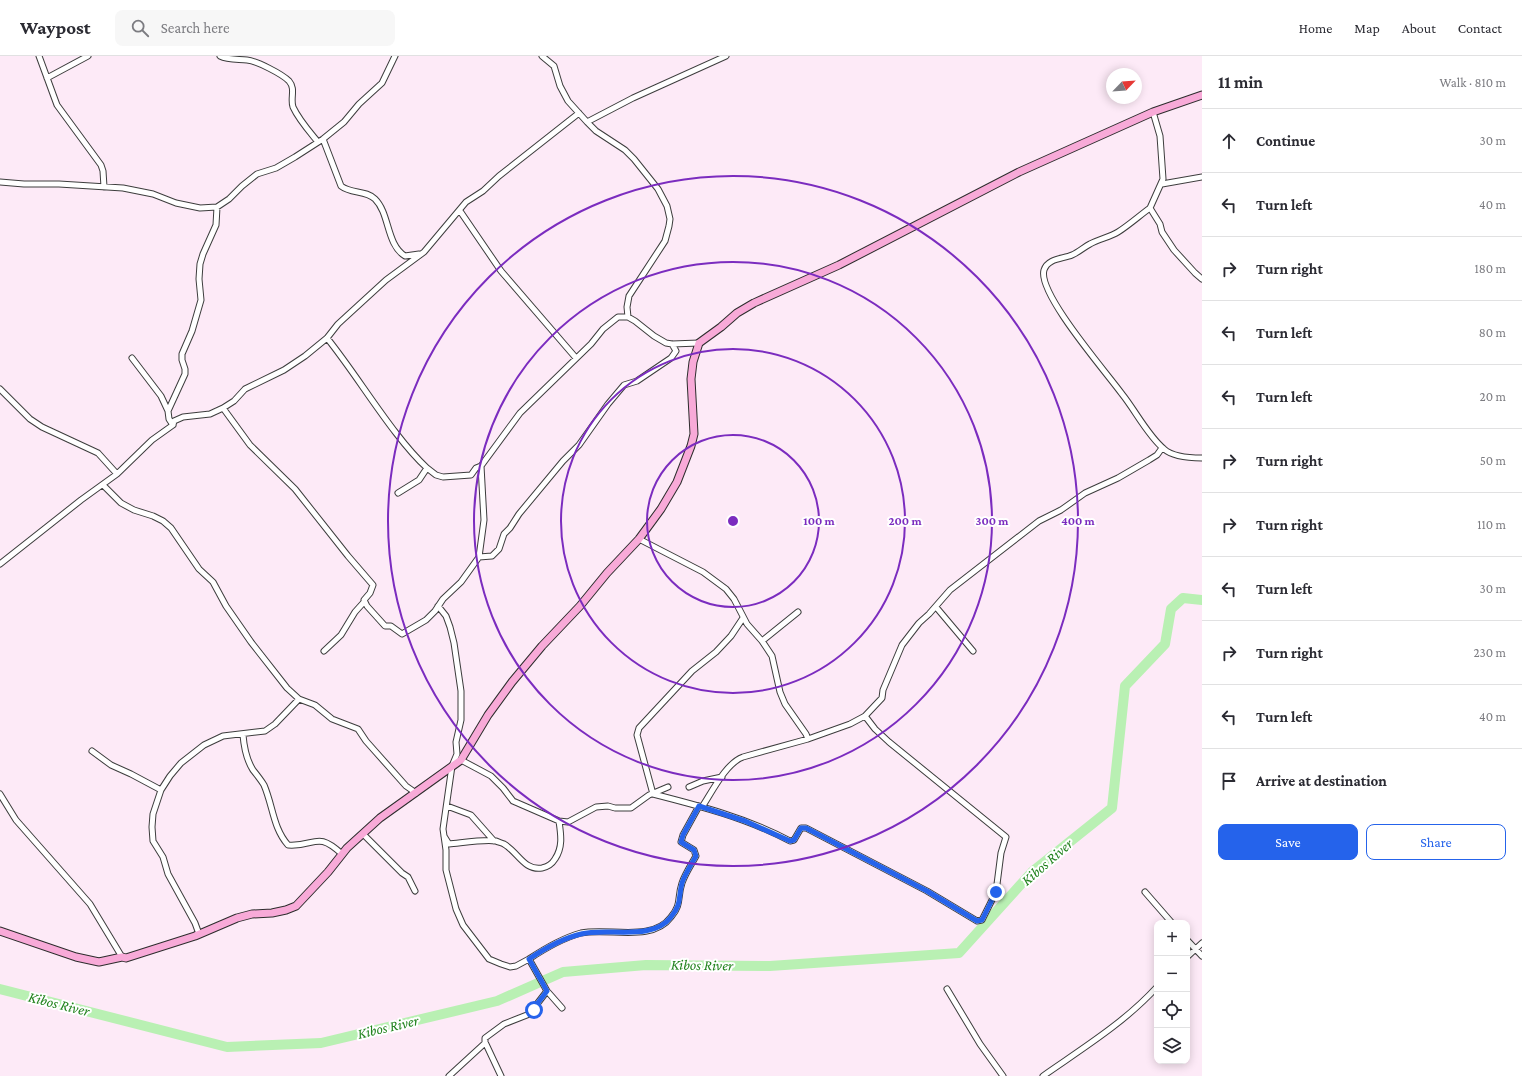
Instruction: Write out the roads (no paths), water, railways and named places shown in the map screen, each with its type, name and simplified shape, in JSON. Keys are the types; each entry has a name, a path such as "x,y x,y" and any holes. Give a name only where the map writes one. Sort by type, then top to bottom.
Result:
{"main road":[{"path":"0,931 76,957 99,962 122,957 126,958 151,951 199,934 237,918 252,914 272,913 296,906 342,854 380,818 461,760 488,715 512,682 542,646 580,606 607,573 639,539 661,509 677,482 694,434 691,379 693,362 699,343 737,313 754,303 839,265 1019,172 1153,112 1202,95"}],"street":[{"path":"39,56 59,109 101,166 103,171 104,187"},
{"path":"47,78 88,56"},
{"path":"220,56 249,60 283,76 289,81 293,91 292,105 304,126 318,142"},
{"path":"0,182 123,188 153,194 176,203 200,208 218,208 257,174 276,168 323,139 344,122 359,104 382,83 395,56"},
{"path":"542,56 554,66 560,86 568,101 596,131 625,150 634,158 658,189 664,199 669,213 670,226 665,241 629,296 627,307 628,317"},
{"path":"586,122 726,56"},
{"path":"1153,112 1160,136 1163,179 1150,208 1117,233 1090,244 1072,255 1050,262 1044,269 1044,281 1055,303 1070,326 1162,448 1174,454 1202,458"},
{"path":"0,564 117,474 152,440 173,425 174,421 183,417 210,414 223,408 234,401 245,389 296,363 327,338 338,324 386,280 422,253 460,211 466,202 579,113"},
{"path":"323,139 341,186 353,191 371,195 376,200 382,208 397,249 401,254 405,256 422,253"},
{"path":"1162,184 1202,177"},
{"path":"168,411 185,374 182,354 192,331 201,300 199,279 200,264 216,225 218,208"},
{"path":"1150,208 1160,224 1162,232 1174,250 1202,279"},
{"path":"460,211 500,271 576,358"},
{"path":"327,338 377,409 414,457 436,475 443,477 471,475 476,468 482,466 520,413 613,320 623,316 628,317 659,340 672,344 699,343"},
{"path":"479,557 492,556 499,549 504,534 510,528 518,514 583,440 624,385 637,381 670,358 676,351 672,344"},
{"path":"132,358 161,396 168,411 169,419 173,425"},
{"path":"0,389 30,419 42,427 98,453 117,474"},
{"path":"223,408 250,445 295,489 373,586 370,593 355,612 341,635 324,651"},
{"path":"438,606 446,616 450,627 454,642 461,691 461,720 456,742 457,754 452,766 443,834 446,850 446,870 456,909 463,925 489,958 510,967 516,966 542,950 571,936 583,933 648,931 663,925 670,919 678,908 683,881 696,856 694,850 681,842 683,835 700,806 734,761 808,739 850,724 865,716 882,698 883,690 902,645 919,623 936,607 950,590 1038,521 1060,510 1085,493 1118,478 1149,460 1162,448"},
{"path":"364,602 386,626 391,626 402,634 426,620 435,611 443,599 461,582 479,557 484,520 482,466"},
{"path":"398,493 419,480 427,468"},
{"path":"103,485 121,504 153,516 163,521 171,528 199,569 213,582 226,606 251,642 287,688 298,699 315,705 332,719 358,729 366,741 406,786 416,793"},
{"path":"639,539 667,554 687,562 713,579 734,599 743,618 772,656 775,664 776,679 785,704 808,739"},
{"path":"936,607 973,651"},
{"path":"762,641 798,612"},
{"path":"653,794 637,735 639,728 692,671 716,652 731,636 743,618"},
{"path":"199,934 195,923 168,874 164,857 153,841 153,814 162,790 170,776 181,763 204,745 223,736 243,735 265,731 270,728 298,699"},
{"path":"653,794 700,806 745,821 790,841 794,840 801,828 806,828 927,891 977,921 980,921 996,892 999,868 1006,837 889,742 875,729 865,716"},
{"path":"243,735 248,760 264,785 273,817 281,837 288,846 322,840 332,844 342,854"},
{"path":"92,751 111,765 162,790"},
{"path":"461,760 491,776 513,801 559,821 568,822 596,807 608,806 614,808 631,808 644,798 668,787"},
{"path":"689,786 722,777"},
{"path":"0,794 20,826 90,904 122,957"},
{"path":"447,806 471,815 494,841"},
{"path":"443,834 450,844 494,841 504,844 521,861 529,866 538,868 545,867 554,861 561,844 562,836 559,821"},
{"path":"363,834 402,873 408,877 416,891"},
{"path":"1146,892 1169,920"},
{"path":"1190,943 1202,956"},
{"path":"1189,956 1202,943"},
{"path":"529,959 546,989 562,1008"},
{"path":"501,1076 485,1043 485,1038 504,1024 532,1013 546,989"},
{"path":"947,989 980,1044 1003,1076"},
{"path":"1043,1076 1124,1019 1154,990"},
{"path":"449,1076 485,1043"}],"waterway":[{"name":"Kibos River","path":"0,989 227,1047 321,1043 497,1001 563,972 646,965 770,966 959,953 1032,872 1112,808 1125,686 1165,644 1171,609 1183,598 1202,600"}]}
